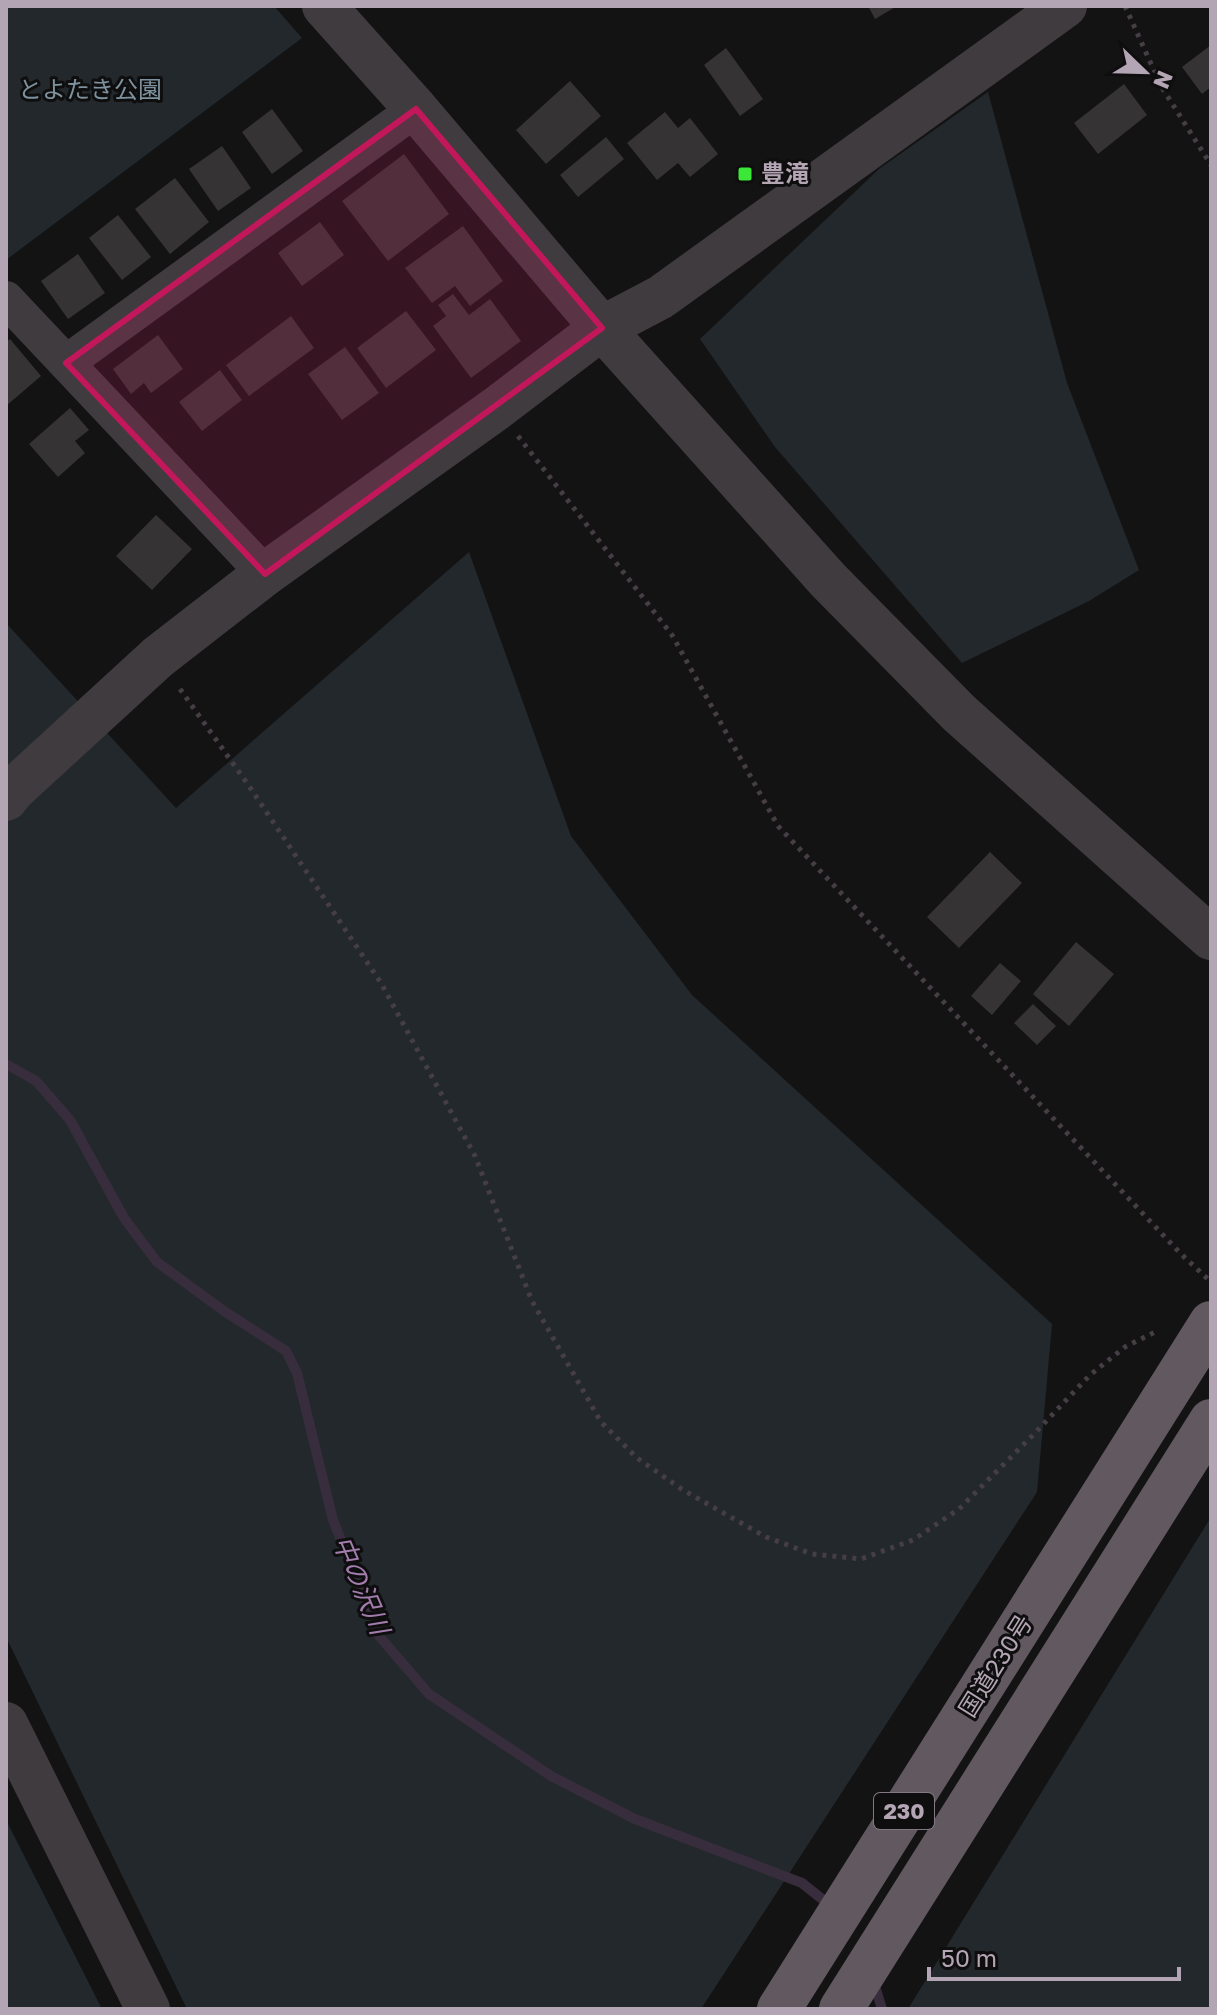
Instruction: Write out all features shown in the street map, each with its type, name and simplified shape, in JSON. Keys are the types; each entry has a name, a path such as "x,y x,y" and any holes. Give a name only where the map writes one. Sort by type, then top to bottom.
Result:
{"highway":[{"name":"国道230号","path":"779,2009 1211,1323"},
{"name":"230","path":"841,2009 1211,1421"}],"street":[{"path":"324,6 602,328 828,580 959,713 1211,938"},
{"path":"6,799 158,657 265,574 497,408 602,328 661,297 1065,6"},
{"path":"66,363 416,109"},
{"path":"6,299 265,574"},
{"path":"6,1724 148,2009"}],"path":[{"path":"1125,6 1161,86 1211,165"},
{"path":"497,408 672,635 778,826 1180,1253 1211,1282"},
{"path":"158,657 381,983 475,1156 532,1301 601,1422 637,1458 683,1490 766,1537 812,1554 861,1559 913,1540 959,1509 1090,1375 1125,1347 1167,1326"}],"highlighted area":[{"path":"416,109 602,328 265,574 66,363"}],"green space":[{"name":"とよたき公園","path":"6,6 274,6 302,38 6,260"},
{"path":"988,92 1067,383 1139,570 1089,601 962,663 775,447 700,339 879,169"},
{"path":"469,552 571,836 692,995 1052,1324 1037,1492 701,2009 187,2009 6,1637 6,623 176,808"},
{"path":"1211,1517 1211,2009 908,2009"},
{"path":"6,1820 102,2009 6,2009"}],"building":[{"path":"868,6 897,6 875,19"},
{"path":"1211,45 1211,87 1202,94 1182,67"},
{"path":"726,48 763,99 740,116 704,65"},
{"path":"570,81 601,116 546,164 516,130"},
{"path":"1124,84 1147,115 1098,154 1074,123"},
{"path":"272,109 303,151 272,174 242,132"},
{"path":"665,112 678,128 690,118 718,154 690,177 678,163 657,180 627,143"},
{"path":"606,137 624,159 578,197 560,175"},
{"path":"222,146 251,188 218,211 189,169"},
{"path":"404,154 449,214 388,261 342,201"},
{"path":"175,178 209,222 170,254 135,209"},
{"path":"118,215 151,257 122,280 89,238"},
{"path":"320,222 344,255 302,286 278,253"},
{"path":"463,226 503,281 470,306 455,286 432,303 405,268"},
{"path":"78,254 105,293 68,319 41,281"},
{"path":"453,294 469,315 490,299 521,341 471,378 433,326 446,316 438,305"},
{"path":"406,311 436,350 386,388 357,348"},
{"path":"291,316 314,348 249,396 226,365"},
{"path":"158,335 183,369 151,393 144,383 131,394 113,369"},
{"path":"10,339 41,376 6,406 6,342"},
{"path":"345,347 379,393 342,420 308,374"},
{"path":"220,370 242,400 202,431 179,402"},
{"path":"70,408 89,430 75,441 85,453 58,477 29,444"},
{"path":"156,515 192,549 152,590 116,556"},
{"path":"990,852 1022,883 959,948 927,917"},
{"path":"1076,942 1114,974 1069,1026 1033,994"},
{"path":"1000,963 1021,981 992,1015 971,996"},
{"path":"1033,1004 1056,1026 1037,1045 1014,1023"}],"waterway":[{"name":"中の沢川","path":"6,1064 36,1081 70,1120 124,1218 157,1262 286,1351 297,1373 333,1520 379,1636 429,1694 551,1776 635,1819 802,1883 832,1907"},
{"name":"中の沢川","path":"874,1983 882,2009"}],"place":[{"name":"豊滝","path":"745,174"}]}
